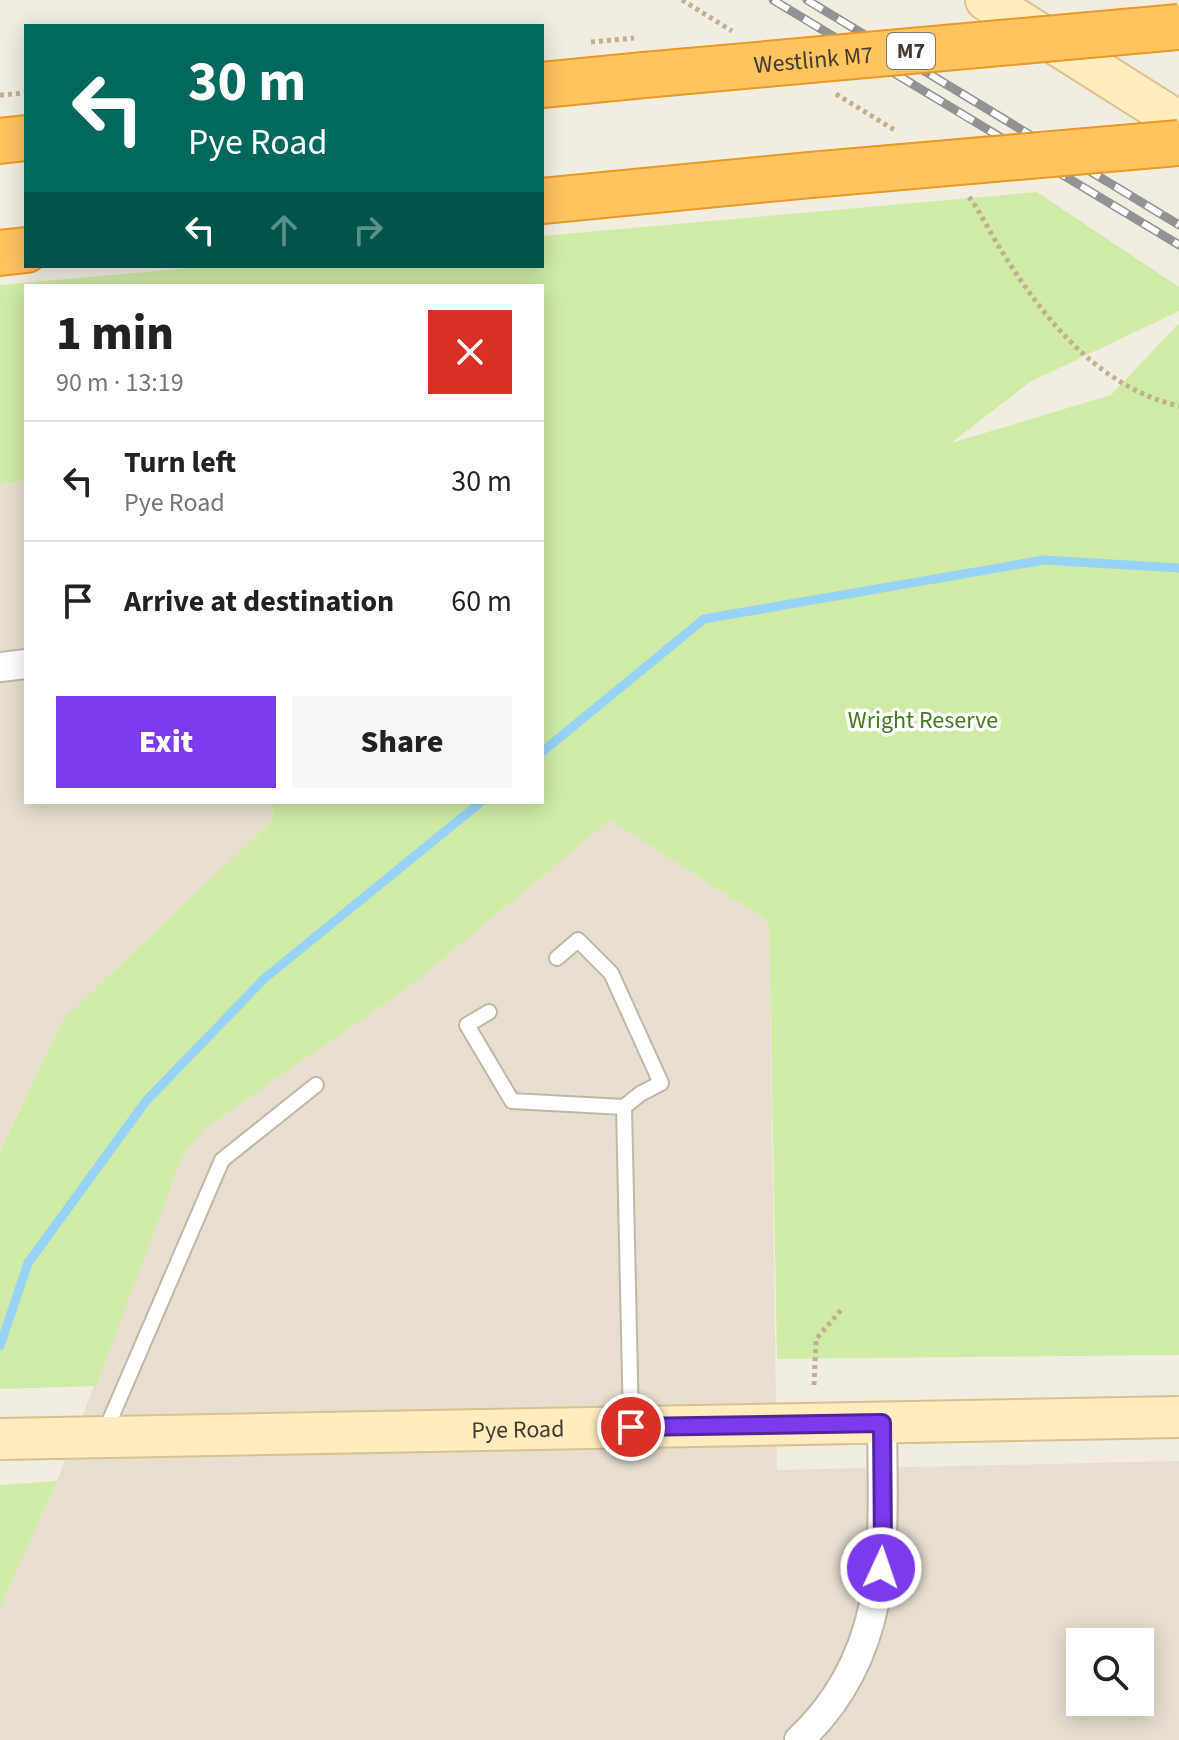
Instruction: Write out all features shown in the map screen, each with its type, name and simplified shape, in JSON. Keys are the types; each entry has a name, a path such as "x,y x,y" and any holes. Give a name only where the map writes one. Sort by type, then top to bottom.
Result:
{"highway":[{"name":"Westlink M7","path":"544,85 1179,27"},
{"path":"0,141 24,138"},
{"path":"544,201 1179,143"},
{"path":"0,253 24,250"}],"street":[{"path":"986,0 1179,122"},
{"path":"0,667 24,664"},
{"name":"Pye Road","path":"0,1439 1179,1417"},
{"path":"799,1740 830,1706 854,1665 869,1629 879,1586 883,1549 882,1423"}],"lane":[{"path":"489,1012 467,1025 512,1101 624,1107 661,1083 611,973 578,940 557,958"},
{"path":"102,1438 222,1160 316,1085"},
{"path":"624,1107 631,1427"}],"path":[{"path":"0,95 24,93"},
{"path":"814,1385 816,1339 842,1309"}],"shaded area":[{"path":"24,481 24,804 272,804 273,820 63,1019 0,1150 0,484"},
{"path":"610,820 769,922 777,1470 1179,1461 1179,1740 0,1740 0,1608 57,1481 182,1157 204,1129 409,987"}],"green space":[{"name":"Wright Reserve","path":"1037,192 1179,287 1179,311 1030,382 951,443 1111,395 1179,323 1179,1355 777,1359 769,922 610,820 409,987 204,1129 182,1157 96,1386 0,1389 0,1151 63,1019 273,820 272,804 544,804 544,284 24,284 24,481 0,484 0,285 191,268 544,268 544,236"},
{"path":"57,1481 0,1608 0,1485"}],"waterway":[{"path":"544,750 704,619 1044,560 1179,568"},
{"path":"0,1346 28,1263 146,1101 265,978 479,804"}],"railway":[{"path":"773,0 1179,245"},
{"path":"807,0 1179,225"}],"route":[{"path":"631,1427 882,1423 881,1568"}]}
